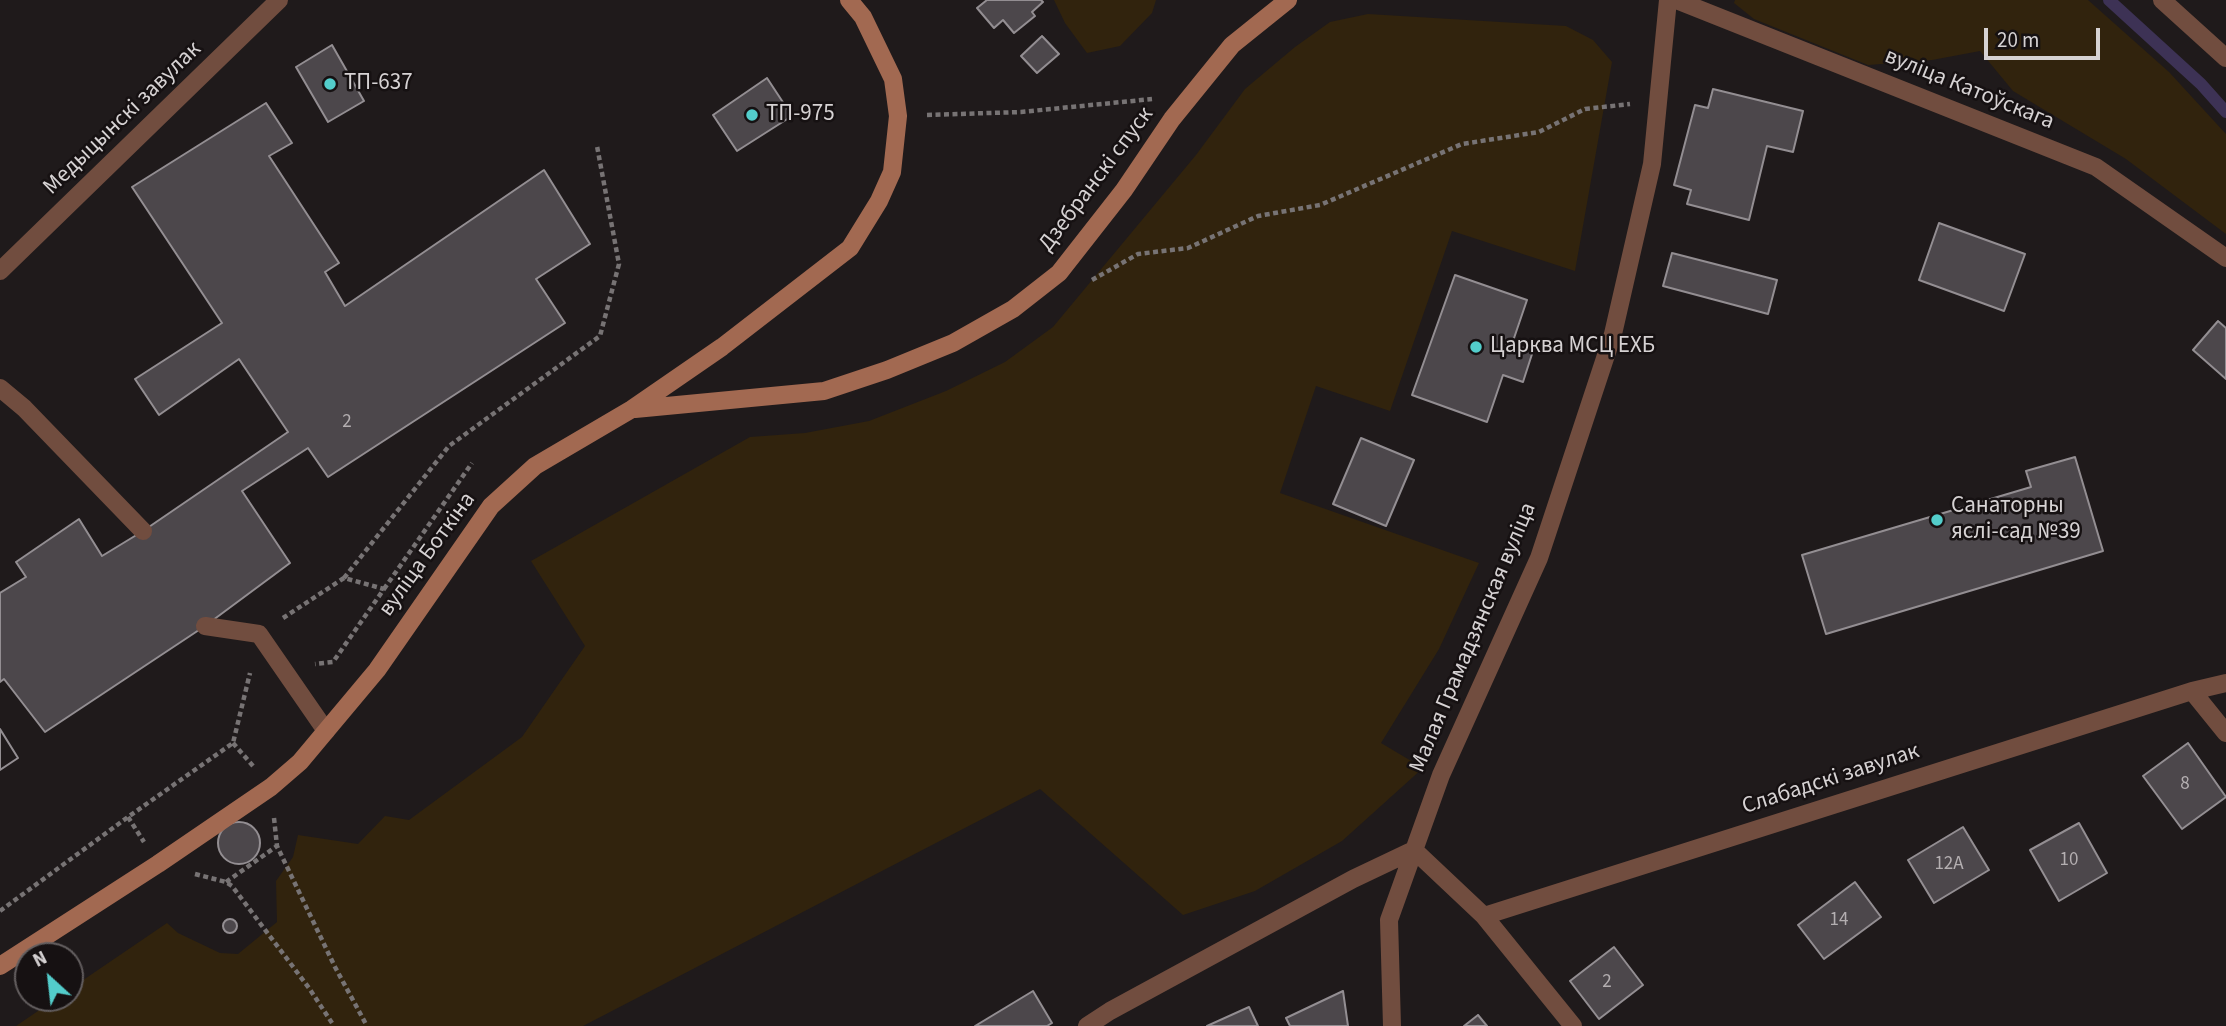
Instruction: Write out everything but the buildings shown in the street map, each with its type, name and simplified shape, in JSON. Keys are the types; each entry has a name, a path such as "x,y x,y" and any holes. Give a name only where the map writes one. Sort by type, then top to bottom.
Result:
{"street":[{"name":"Медыцынскі завулак","path":"0,271 279,0"},
{"name":"вуліца Боткіна","path":"0,966 271,787 300,762 377,670 491,506 535,466 632,409 722,347 850,248 879,201 892,172 898,116 893,79 863,17 849,0"},
{"name":"Дзебранскі спуск","path":"632,409 824,391 887,370 953,343 1013,309 1059,273 1124,190 1172,120 1232,45 1288,0"},
{"name":"Малая Грамадзянская вуліца","path":"1392,1026 1389,920 1441,775 1539,558 1614,334 1652,164 1668,0"},
{"name":"вуліца Катоўскага","path":"1676,0 2096,167 2226,258"},
{"path":"2162,0 2226,58"},
{"path":"0,388 24,408 143,531"},
{"path":"205,626 259,634 326,731"},
{"name":"Слабадскі завулак","path":"1485,916 2192,691 2226,683"},
{"path":"2192,691 2226,733"},
{"path":"1087,1026 1353,879 1415,850 1485,916 1573,1026"}],"path":[{"path":"898,116 1021,113 1135,102"},
{"path":"1082,286 1138,254 1188,248 1258,216 1320,205 1462,144 1539,132 1584,109 1657,102"},
{"path":"0,911 233,743 259,634 344,578 449,446 600,336 619,264 597,146"},
{"path":"305,666 333,662 472,463"},
{"path":"344,578 384,589"},
{"path":"226,883 277,846 335,967 368,1026"},
{"path":"232,886 309,988 334,1026"}],"shaded area":[{"path":"1054,0 1156,0 1152,13 1120,46 1087,53 1065,23"},
{"path":"1735,0 2088,0 2169,72 2226,134 2226,234 2126,159 2013,91 1980,51 1932,60 1868,65 1754,19 1734,3"},
{"path":"1368,14 1566,26 1593,40 1612,62 1575,271 1452,231 1390,411 1316,386 1280,493 1479,563 1439,649 1381,743 1423,768 1342,841 1255,891 1183,915 1040,789 583,1026 16,1026 36,1012 84,1012 84,979 167,923 178,933 220,953 238,954 277,922 276,881 293,857 298,835 358,844 385,816 409,820 522,737 585,646 531,561 750,437 805,433 869,421 946,391 1005,362 1053,327 1196,155 1245,89 1330,22"}],"waterway":[{"path":"2109,0 2201,84 2226,112"}],"place":[{"name":"ТП-637","path":"330,84"},
{"name":"ТП-975","path":"752,115"},
{"name":"Царква МСЦ ЕХБ","path":"1476,347"},
{"name":"Санаторны яслі-сад №39","path":"1937,520"}]}
